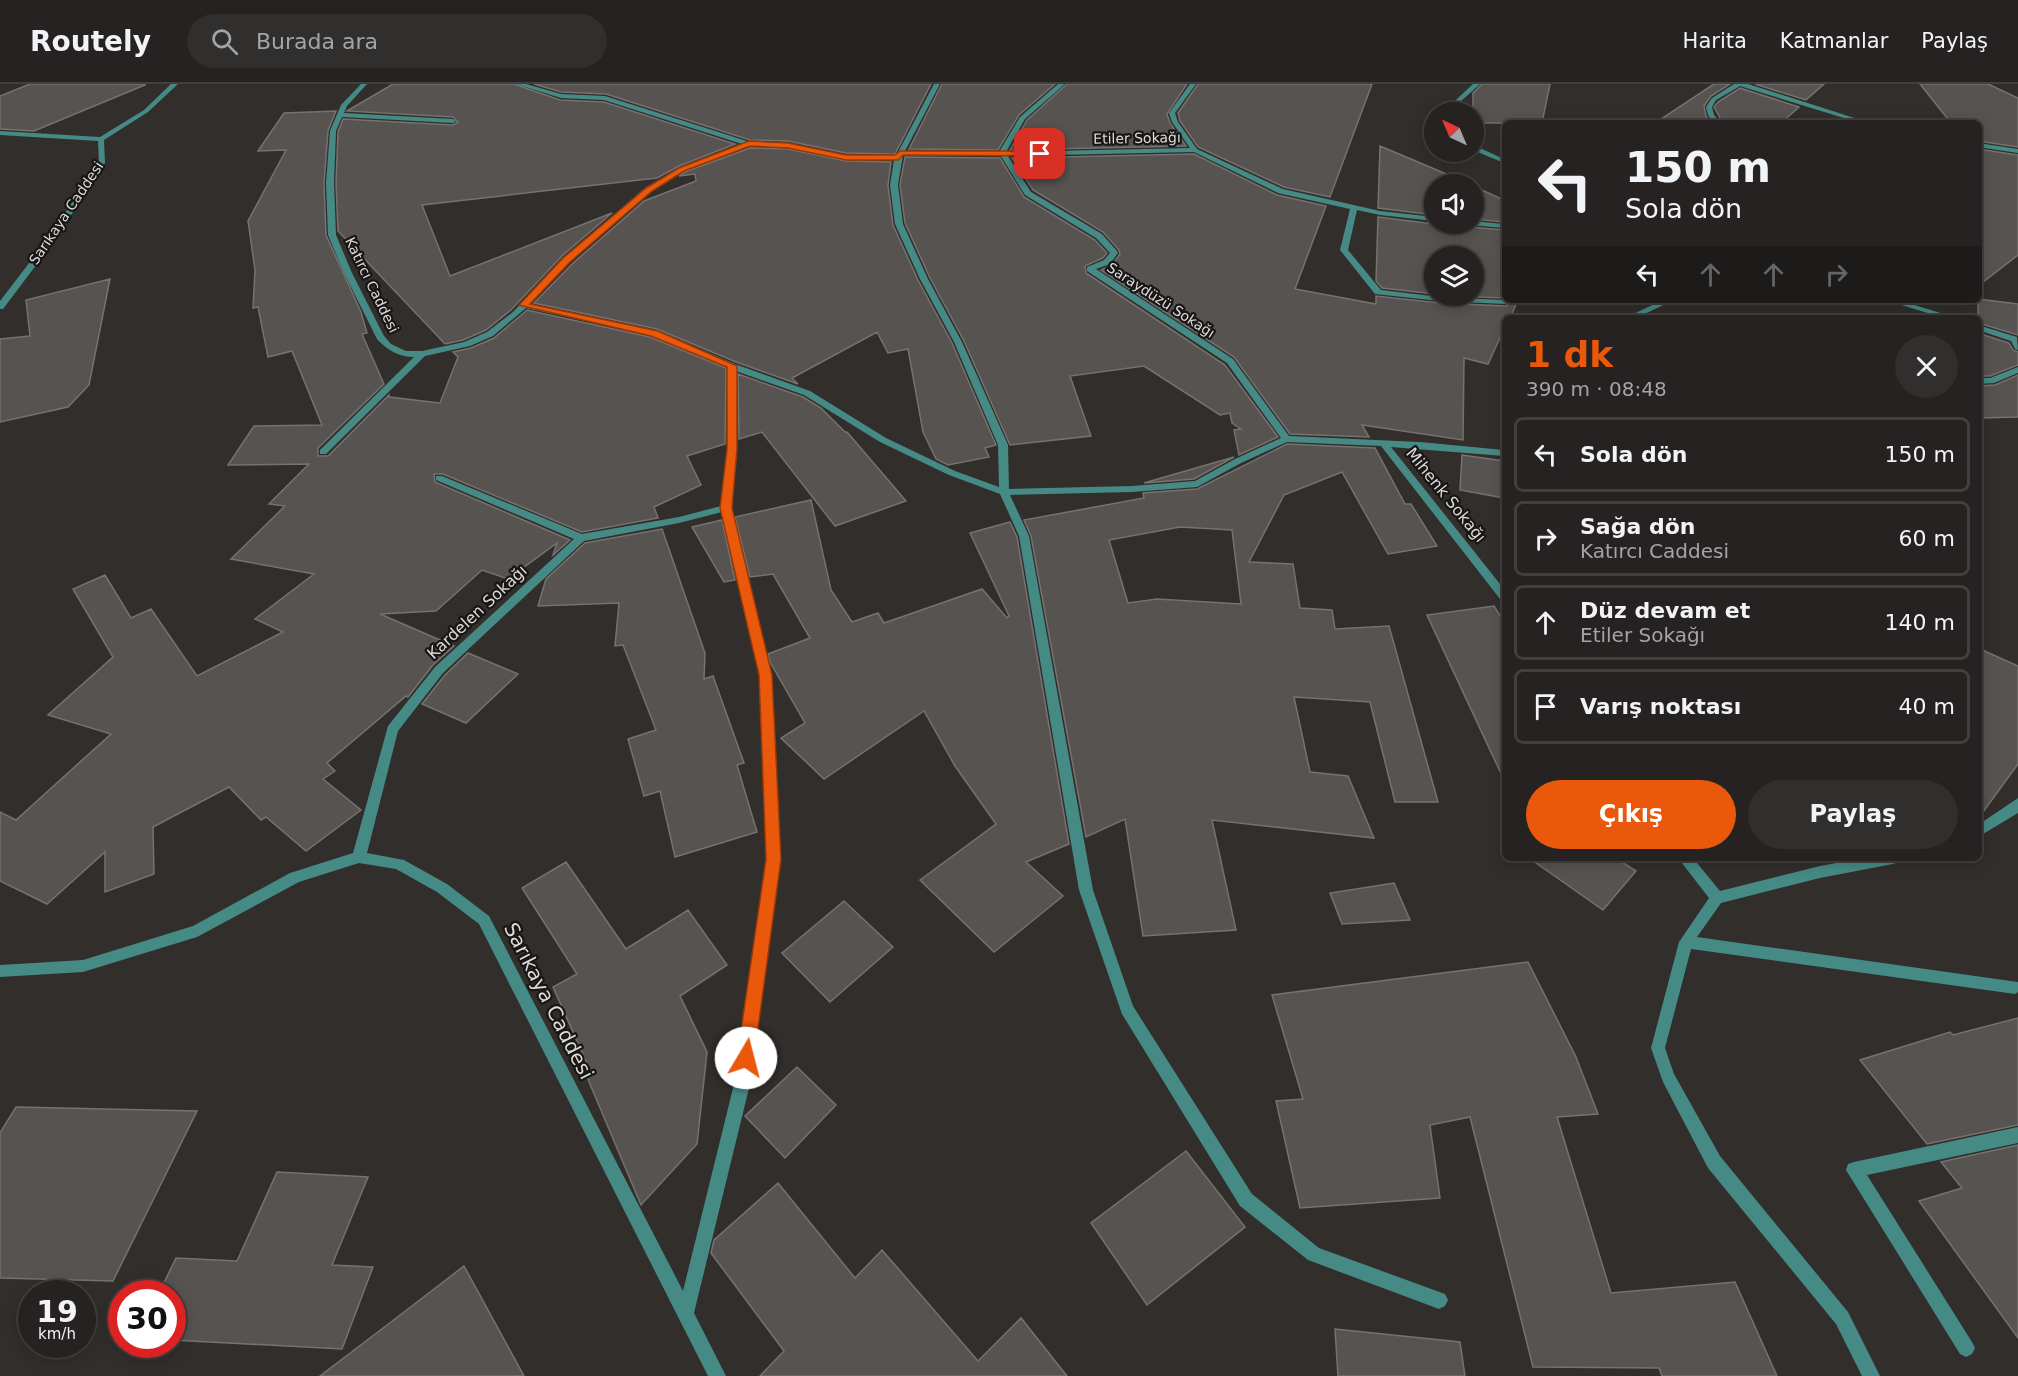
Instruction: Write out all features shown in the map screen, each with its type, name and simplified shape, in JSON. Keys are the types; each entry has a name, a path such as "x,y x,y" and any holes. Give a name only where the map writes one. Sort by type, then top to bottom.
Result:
{"street":[{"path":"101,139 146,111 175,84"},
{"name":"Katırcı Caddesi","path":"364,84 344,105 333,131 330,183 332,235 348,273 380,336 388,346 405,354 422,354 467,344 490,334 516,314 567,260 649,189 682,169 749,144 788,145 846,157 899,155"},
{"path":"519,84 561,96 605,98 749,144"},
{"path":"937,84 899,155 894,185 899,224 924,279 958,342 1003,445 1004,492 1024,536 1086,890 1127,1009 1246,1200 1314,1254 1439,1300"},
{"path":"1002,153 1022,118 1062,84"},
{"name":"Etiler Sokağı","path":"1193,84 1172,113 1175,122 1195,150"},
{"path":"1457,102 1477,84"},
{"path":"1715,120 1709,107 1714,99 1739,84 1857,120"},
{"path":"340,115 453,121"},
{"name":"Sarıkaya Caddesi","path":"0,133 101,139 102,163 49,242 0,307"},
{"path":"1982,146 2018,151"},
{"name":"Etiler Sokağı","path":"899,155 1195,150 1281,191 1380,213 1424,218"},
{"path":"1484,152 1502,160"},
{"name":"Saraydüzü Sokağı","path":"1002,153 1028,193 1099,236 1114,253 1107,262 1090,269 1230,361 1286,439"},
{"path":"1354,207 1344,250 1378,292 1440,299 1502,302"},
{"path":"1484,224 1502,226"},
{"path":"1636,315 1663,303"},
{"path":"1900,303 1942,315"},
{"path":"524,305 654,333 732,366 807,393 883,440 952,473 1004,492 1132,489 1197,484 1238,461 1286,439 1383,443 1502,453"},
{"path":"1982,328 2014,339 2018,347"},
{"path":"323,452 422,354"},
{"path":"685,1316 743,1080 773,859 765,675 726,508 732,449 732,366"},
{"path":"1982,381 1991,381 2018,370"},
{"name":"Mihenk Sokağı","path":"1383,443 1502,593"},
{"path":"438,478 581,538 679,520 726,508"},
{"name":"Kardelen Sokağı","path":"359,856 392,729 439,670 581,538"},
{"path":"1982,829 2018,804"},
{"name":"Sarıkaya Caddesi","path":"0,971 83,966 197,931 295,877 359,856 399,864 442,888 484,920 717,1376"},
{"path":"1687,861 1717,898"},
{"path":"1871,1376 1842,1318 1714,1162 1668,1077 1658,1048 1686,942 1717,898 1820,872 1877,861"},
{"path":"1686,942 2015,987"},
{"path":"1966,1348 1854,1170 2018,1135"}],"building":[{"path":"30,84 145,85 34,131 0,129 0,96"},
{"path":"393,84 514,84 560,100 604,102 735,144 679,166 657,178 422,205 450,276 612,213 562,256 511,310 486,330 463,340 445,344 338,231 336,183 338,132 343,119 453,125 458,122 453,117 347,111"},
{"path":"534,84 931,84 895,154 846,153 788,141 750,140 606,94 561,92"},
{"path":"942,84 1055,84 1019,115 998,150 909,149"},
{"path":"1067,84 1187,84 1167,114 1170,123 1186,146 1010,150 1027,120"},
{"path":"1198,84 1372,84 1330,197 1284,187 1198,147 1180,121 1178,113"},
{"path":"1482,84 1550,84 1543,120 1502,120 1502,123 1484,123 1484,102 1473,102 1473,93"},
{"path":"1714,84 1730,84 1711,96 1704,106 1709,120 1660,120"},
{"path":"1755,84 1824,84 1806,100"},
{"path":"1920,84 1988,84 2018,98 2018,147 1982,142 1982,120 1949,120"},
{"path":"1740,88 1799,107 1784,120 1721,120 1714,107"},
{"path":"336,111 328,131 324,183 326,235 361,312 367,333 362,334 384,384 318,448 318,456 328,456 389,395 389,397 440,403 458,357 453,352 471,348 494,338 527,310 650,337 726,368 725,444 687,456 701,485 654,507 658,518 582,532 443,474 434,474 435,482 570,540 553,555 557,543 508,579 482,570 436,611 380,614 454,646 433,665 408,697 406,696 327,763 335,771 323,779 361,810 306,851 266,817 261,820 229,787 153,827 154,874 105,892 105,852 47,904 0,881 0,812 16,820 111,734 48,715 113,657 73,589 105,575 131,618 151,609 197,676 283,632 255,619 314,574 231,559 285,506 269,504 309,464 228,465 254,426 322,425 292,351 268,357 258,307 253,308 255,270 248,221 286,150 258,151 284,113"},
{"path":"1380,146 1446,174 1424,174 1424,214 1378,208"},
{"path":"750,148 788,149 846,161 891,162 888,185 893,225 918,280 952,343 996,445 985,448 989,457 948,465 936,459 923,432 908,349 888,353 877,332 792,378 798,384 736,362 657,329 534,303 572,264 644,201 696,181 695,174 679,176 685,172"},
{"path":"1982,150 2018,155 2018,255 1982,283"},
{"path":"1194,154 1277,195 1326,206 1295,289 1376,304 1376,296 1424,301 1424,306 1506,306 1509,303 1517,303 1511,315 1502,315 1502,333 1488,364 1464,358 1463,440 1362,425 1369,437 1290,434 1234,357 1101,270 1112,265 1120,254 1103,232 1033,190 1012,158"},
{"path":"905,157 1000,158 1024,197 1095,240 1107,253 1103,258 1085,266 1086,273 1225,365 1278,437 1239,455 1234,430 1241,429 1232,423 1230,413 1220,415 1144,366 1070,376 1091,436 1010,445 964,341 930,278 905,223 900,185"},
{"path":"1484,191 1502,199 1502,222 1484,220"},
{"path":"1378,217 1424,223 1424,234 1484,234 1484,228 1502,230 1502,298 1484,297 1484,246 1424,246 1424,293 1382,288 1376,281"},
{"path":"110,279 89,385 68,407 0,422 0,339 30,336 26,300"},
{"path":"1982,300 2018,304 2018,335 1982,324 1982,315 1978,315 1978,303 1982,303"},
{"path":"1982,334 2009,343 2013,350 2018,352 2018,365 1990,376 1982,376"},
{"path":"738,374 803,397 821,408 847,432 906,501 835,526 762,432 739,439"},
{"path":"2018,375 2018,417 1982,418 1982,386 1995,385"},
{"path":"1287,444 1375,448 1405,504 1411,504 1437,546 1388,554 1342,472 1284,495 1249,562 1293,564 1300,608 1332,610 1335,629 1389,626 1438,802 1395,802 1370,702 1294,697 1310,772 1348,776 1374,838 1212,820 1236,930 1143,936 1125,819 1086,837 1031,536 1024,520 1144,498 1143,493 1197,489","holes":["1180,527 1232,530 1241,604 1157,599 1128,603 1109,540"]},
{"path":"1462,455 1502,461 1502,498 1460,490"},
{"path":"1234,457 1194,479 1144,483"},
{"path":"811,500 831,590 852,622 878,613 884,623 982,589 1007,618 1009,616 970,533 1010,522 1017,537 1069,844 1026,862 1063,896 994,952 920,880 996,824 955,766 924,711 824,779 781,738 805,723 770,662 768,654 810,638 773,574 750,577 735,517"},
{"path":"722,520 735,580 724,582 692,527"},
{"path":"662,529 705,653 704,679 713,676 744,763 737,765 757,832 675,857 660,791 644,796 628,739 656,730 623,645 615,646 619,603 538,606 546,579 585,543"},
{"path":"1494,606 1502,619 1502,776 1427,615"},
{"path":"1982,650 2018,666 2018,764 1982,814"},
{"path":"468,653 518,674 466,723 422,704 445,675"},
{"path":"1533,861 1621,861 1636,871 1603,910"},
{"path":"566,862 626,949 688,910 727,965 680,996 707,1052 697,1144 641,1205 584,1070 589,1068 553,987 577,974 522,888"},
{"path":"1394,883 1410,920 1342,924 1330,893"},
{"path":"844,901 893,947 830,1002 782,953"},
{"path":"1528,962 1576,1057 1598,1114 1557,1117 1611,1293 1735,1282 1777,1376 1662,1376 1659,1368 1533,1367 1470,1117 1430,1125 1440,1198 1300,1208 1276,1101 1303,1099 1272,995"},
{"path":"2018,1018 2018,1125 1927,1144 1860,1060 1950,1032 1953,1035"},
{"path":"797,1067 836,1105 785,1158 745,1116"},
{"path":"16,1107 197,1111 113,1280 108,1281 0,1278 0,1133"},
{"path":"2018,1145 2018,1338 1919,1201 1962,1188 1941,1162"},
{"path":"1186,1151 1245,1227 1147,1305 1091,1223"},
{"path":"277,1172 368,1177 332,1265 373,1267 342,1349 186,1341 186,1280 165,1280 176,1258 237,1261"},
{"path":"778,1183 855,1278 882,1250 978,1361 1021,1318 1067,1376 760,1376 784,1351 711,1253 714,1240"},
{"path":"464,1266 524,1376 320,1376 391,1322"},
{"path":"1335,1329 1460,1342 1465,1376 1338,1376"}],"route":[{"path":"746,1058 773,859 765,675 726,508 732,449 732,366 654,333 556,310 524,305 567,260 649,189 682,169 749,144 788,145 846,157 898,158 900,153 1040,154"}]}
